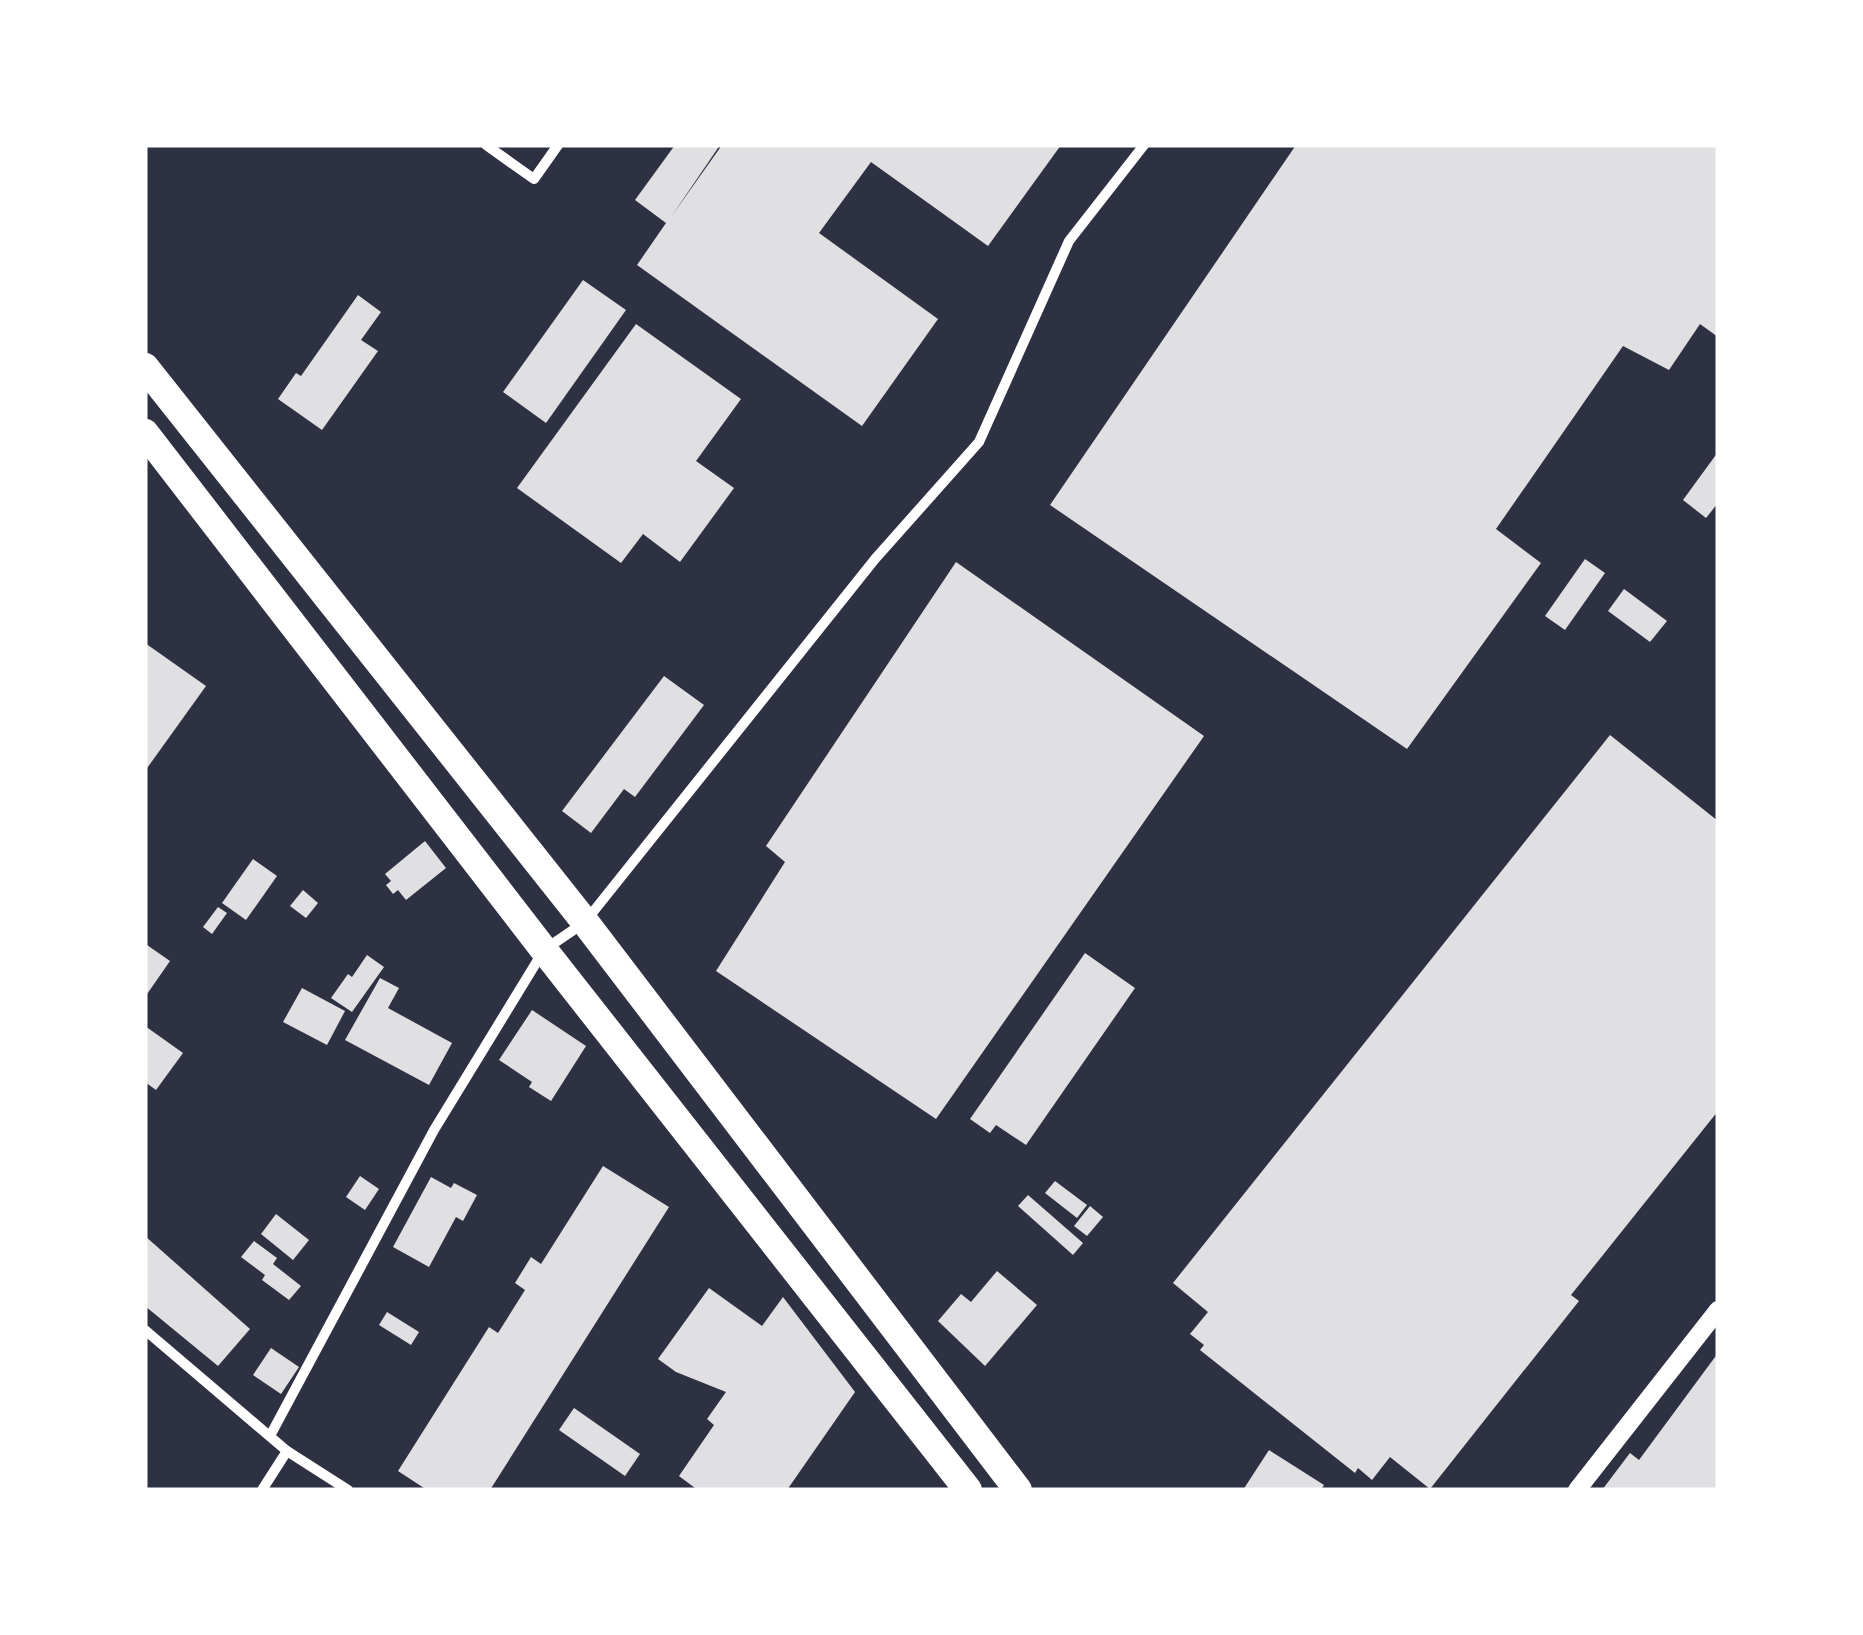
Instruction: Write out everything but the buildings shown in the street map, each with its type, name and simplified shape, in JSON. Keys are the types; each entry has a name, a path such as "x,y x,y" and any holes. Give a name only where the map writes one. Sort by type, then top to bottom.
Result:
{"highway":[{"path":"145,367 584,922 1018,1490"},
{"path":"145,433 968,1490"}],"street":[{"path":"486,145 534,179 558,145"},
{"path":"270,1436 434,1130 544,950 584,922 876,559 978,442 1069,241 1144,145"},
{"path":"1577,1490 1718,1310"},
{"path":"145,1330 287,1451 348,1490"},
{"path":"262,1490 287,1451"}]}
